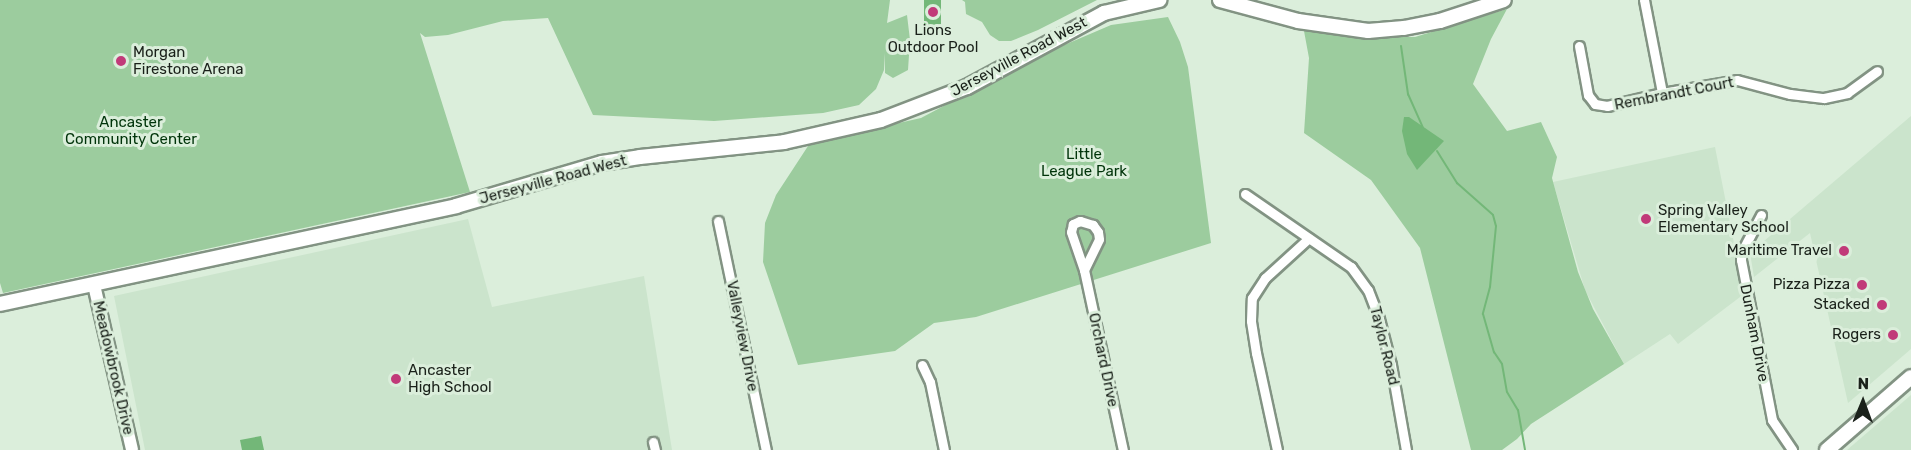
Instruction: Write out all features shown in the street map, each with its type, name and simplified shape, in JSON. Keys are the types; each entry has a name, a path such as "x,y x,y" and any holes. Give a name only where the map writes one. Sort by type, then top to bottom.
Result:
{"main road":[{"name":"Jerseyville Road West","path":"0,304 456,206 602,163 784,142 881,120 967,87 1104,13 1159,0"},
{"path":"1220,0 1298,21 1368,31 1404,28 1440,21 1504,0"},
{"path":"1827,450 1911,377"}],"street":[{"path":"1644,0 1662,93"},
{"name":"Rembrandt Court","path":"1579,46 1584,85 1595,105 1607,106 1662,93 1737,80 1790,94 1824,98 1847,93 1877,71"},
{"name":"Taylor Road","path":"1245,195 1351,267 1368,290 1390,365 1406,450"},
{"name":"Dunham Drive","path":"1761,215 1741,253 1740,260 1772,420 1792,450"},
{"name":"Valleyview Drive","path":"718,221 766,450"},
{"name":"Orchard Drive","path":"1084,270 1099,239 1098,232 1093,225 1080,221 1073,224 1071,232 1084,270 1123,450"},
{"path":"1277,450 1256,353 1251,321 1252,298 1265,278 1309,238"},
{"name":"Meadowbrook Drive","path":"94,285 132,450"},
{"path":"922,365 930,382 944,450"}],"shaded area":[{"name":"Lions Outdoor Pool","path":"924,0 941,0 941,25 924,25"},
{"path":"1911,116 1911,349 1848,403 1810,233 1754,277 1750,253"},
{"path":"1404,117 1409,117 1444,141 1417,170 1407,154 1402,131"},
{"name":"Spring Valley Elementary School","path":"1715,147 1744,294 1678,344 1670,334 1624,364 1585,290 1553,182"},
{"name":"Ancaster High School","path":"468,219 492,307 644,276 672,450 145,450 114,296"},
{"path":"1911,395 1911,450 1847,450"},
{"path":"261,436 264,450 242,450 240,440"}],"green space":[{"name":"Ancaster Community Center","path":"0,0 890,0 887,23 907,15 910,40 908,70 893,78 885,73 885,53 884,70 876,89 859,105 823,113 714,121 593,115 548,18 503,21 448,35 425,37 420,33 470,192 3,293 0,283"},
{"path":"962,0 1097,0 1038,30 1011,41 999,41 990,35 982,22 966,14 965,2"},
{"path":"1507,9 1491,39 1473,84 1507,131 1541,122 1557,157 1552,178 1578,272 1593,309 1624,364 1531,424 1517,439 1502,450 1471,450 1420,248 1371,180 1304,133 1309,58 1304,31 1310,28 1362,37 1415,37"},
{"name":"Little League Park","path":"1168,17 1180,42 1188,67 1211,243 976,317 934,323 895,351 798,365 763,262 765,223 776,195 810,143 921,118 1034,58 1111,25"}],"waterway":[{"path":"1401,46 1408,94 1423,128"},
{"path":"1437,151 1457,183 1493,215 1496,226 1490,287 1483,314 1494,352 1502,364 1507,392 1518,410 1525,449"}],"place":[{"name":"Lions Outdoor Pool","path":"933,12"},
{"name":"Morgan Firestone Arena","path":"121,61"},
{"name":"Spring Valley Elementary School","path":"1646,219"},
{"name":"Maritime Travel","path":"1844,251"},
{"name":"Pizza Pizza","path":"1862,285"},
{"name":"Stacked","path":"1882,305"},
{"name":"Rogers","path":"1893,335"},
{"name":"Ancaster High School","path":"396,379"}]}
